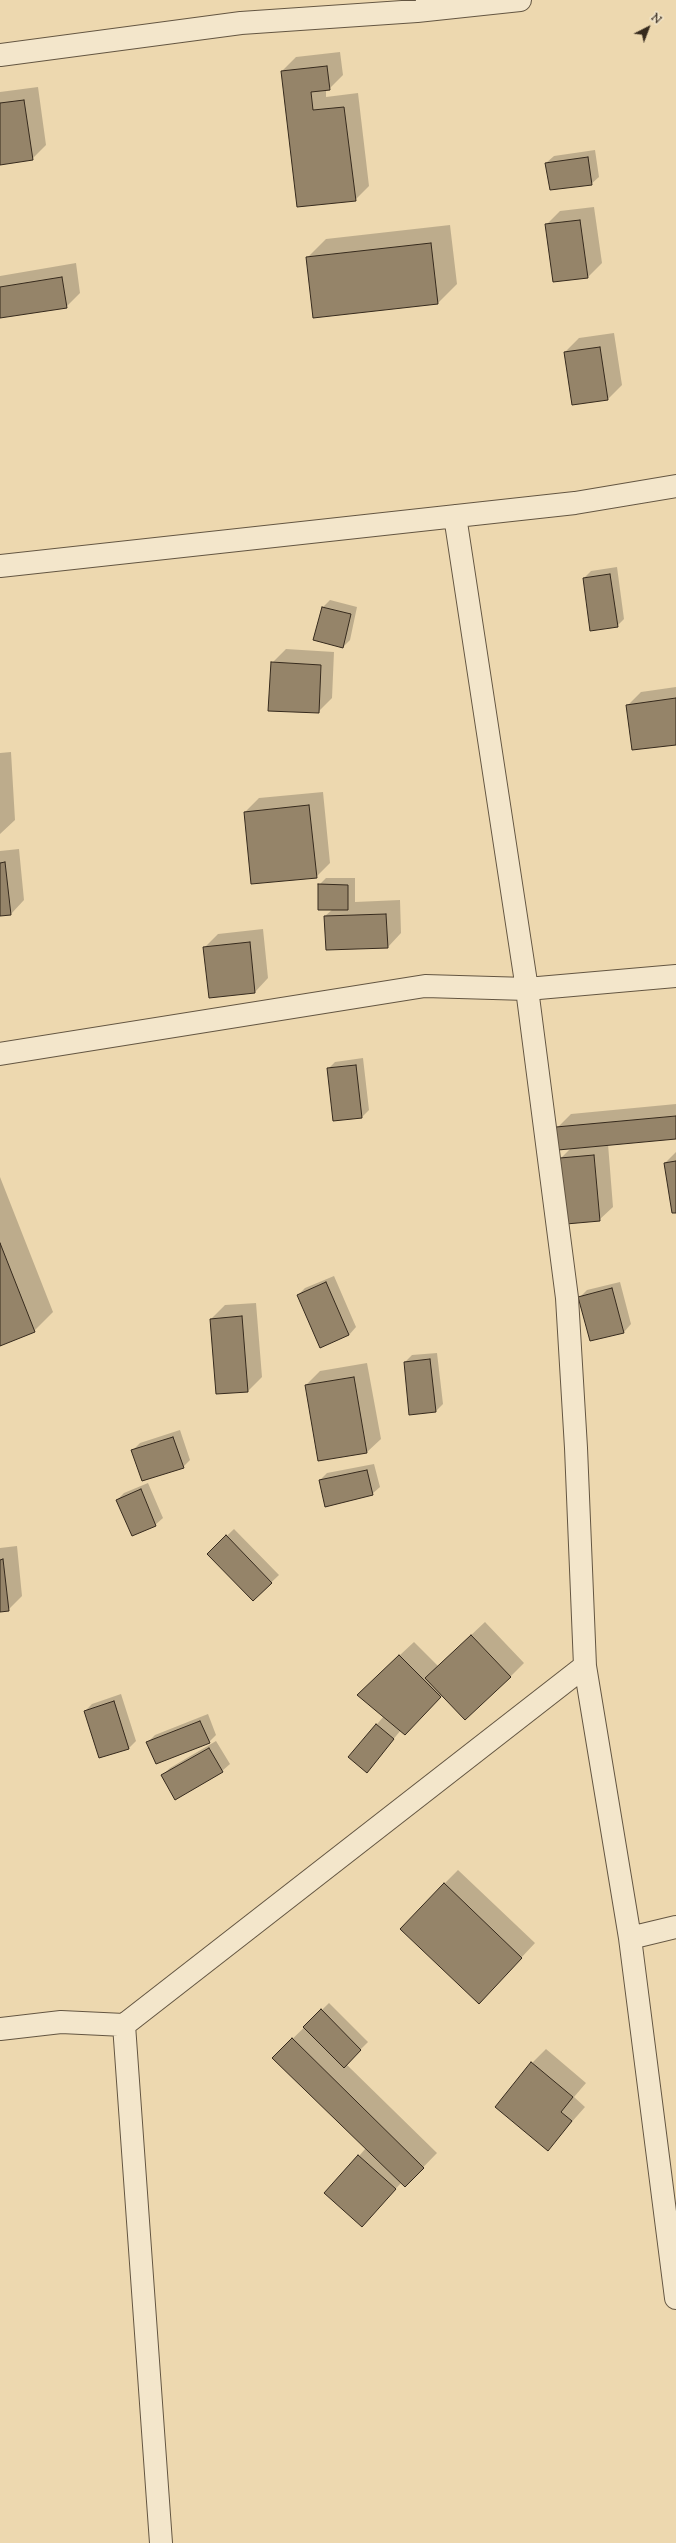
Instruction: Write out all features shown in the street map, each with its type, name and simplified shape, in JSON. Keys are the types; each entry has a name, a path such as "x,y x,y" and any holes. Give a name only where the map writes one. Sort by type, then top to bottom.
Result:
{"street":[{"path":"0,55 241,23 417,11 520,0"},
{"path":"0,566 575,503 676,486"},
{"path":"455,516 527,989 566,1298 576,1448 584,1666 630,1938 676,2298"},
{"path":"0,1054 425,986 527,989 676,976"},
{"path":"0,2029 61,2022 124,2025 584,1666"},
{"path":"630,1938 676,1927"},
{"path":"124,2025 161,2543"}],"building":[{"path":"327,66 330,90 311,92 313,110 344,107 356,201 297,207 281,71"},
{"path":"24,100 33,160 0,165 0,103"},
{"path":"588,157 592,185 550,190 545,163"},
{"path":"580,220 588,278 553,282 545,224"},
{"path":"431,243 438,304 313,318 306,257"},
{"path":"62,277 67,308 0,318 0,287"},
{"path":"600,347 608,400 572,405 564,352"},
{"path":"610,574 618,627 590,631 583,578"},
{"path":"322,607 351,614 343,648 313,640"},
{"path":"271,662 321,665 319,713 268,711"},
{"path":"676,698 676,745 632,750 626,705"},
{"path":"309,805 317,878 251,884 244,812"},
{"path":"5,862 11,915 0,916 0,863"},
{"path":"318,884 348,885 348,910 318,910"},
{"path":"386,914 388,948 326,950 324,916"},
{"path":"250,942 255,993 209,998 203,947"},
{"path":"356,1065 362,1118 333,1121 327,1068"},
{"path":"676,1116 676,1139 558,1150 556,1127"},
{"path":"594,1155 600,1221 566,1224 560,1158"},
{"path":"676,1161 676,1213 672,1213 664,1163"},
{"path":"0,1243 35,1332 0,1346"},
{"path":"326,1282 349,1335 320,1348 297,1295"},
{"path":"612,1288 624,1333 590,1341 578,1297"},
{"path":"242,1316 248,1392 216,1394 210,1319"},
{"path":"430,1359 436,1412 409,1415 404,1362"},
{"path":"354,1377 367,1453 318,1461 305,1385"},
{"path":"173,1437 184,1468 142,1481 131,1450"},
{"path":"367,1470 373,1495 325,1507 319,1480"},
{"path":"141,1489 156,1526 132,1536 116,1500"},
{"path":"226,1535 272,1583 253,1601 207,1554"},
{"path":"3,1559 9,1611 0,1612 0,1560"},
{"path":"471,1635 511,1677 465,1720 425,1678"},
{"path":"399,1655 441,1697 405,1735 357,1695"},
{"path":"114,1701 129,1749 99,1758 84,1711"},
{"path":"200,1721 210,1743 156,1764 146,1742"},
{"path":"376,1724 394,1739 367,1773 348,1757"},
{"path":"209,1748 223,1772 175,1800 161,1775"},
{"path":"444,1883 522,1958 479,2004 400,1929"},
{"path":"321,2009 361,2050 344,2068 303,2027"},
{"path":"292,2038 424,2168 405,2187 272,2058"},
{"path":"531,2062 573,2097 561,2112 572,2121 548,2151 495,2107"},
{"path":"358,2155 396,2189 362,2227 324,2193"}]}
